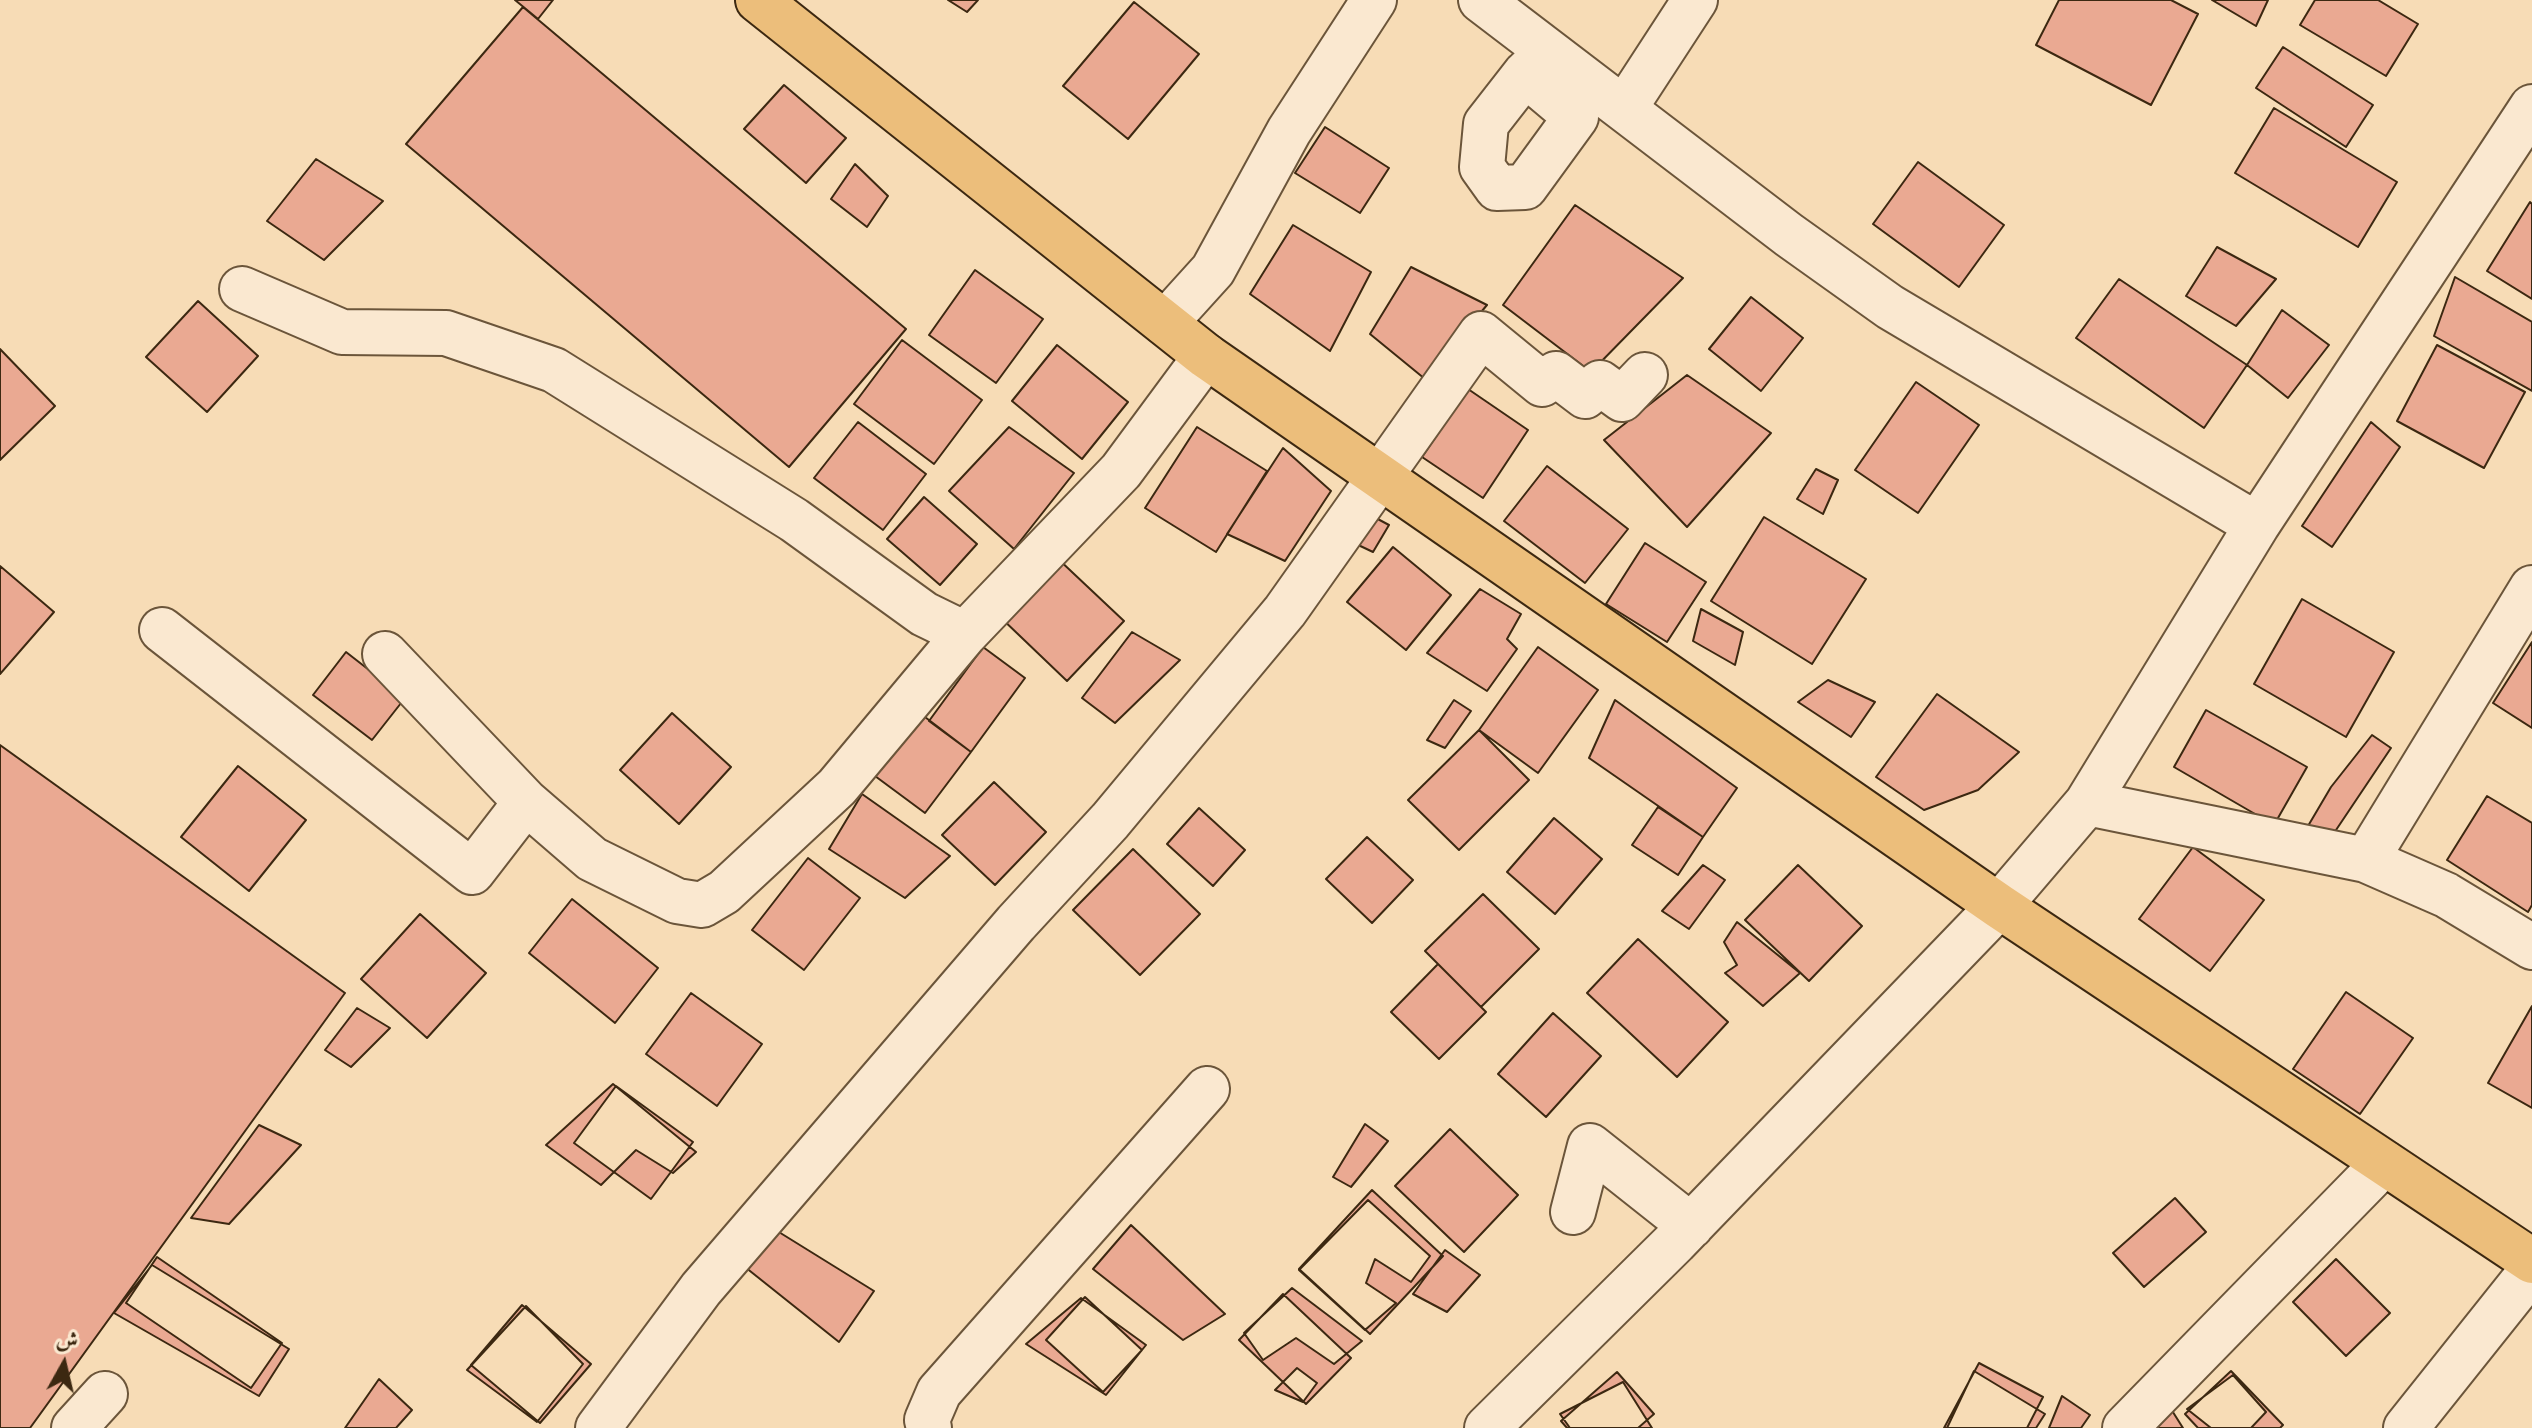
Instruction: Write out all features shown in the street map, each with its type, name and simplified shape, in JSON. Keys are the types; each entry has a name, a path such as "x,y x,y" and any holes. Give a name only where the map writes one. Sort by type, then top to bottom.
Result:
{"main road":[{"path":"758,0 1206,356 1999,906 2532,1261"}],"street":[{"path":"1165,323 1213,270 1289,131 1374,0"},
{"path":"1481,0 1537,63 1624,109 1890,307 2257,525"},
{"path":"1624,109 1695,0"},
{"path":"1487,1428 1691,1226 1999,906 2087,803 2257,525 2532,107"},
{"path":"242,289 342,332 446,333 554,370 794,520 924,614 965,634"},
{"path":"598,1428 701,1289 1016,923 1110,821 1285,611 1378,475 1481,334 1542,384 1556,374 1585,396 1600,383 1622,399 1645,375"},
{"path":"385,654 526,802 592,859 677,901 702,905 724,892 837,787 965,634 1121,471 1206,356"},
{"path":"2366,860 2532,588"},
{"path":"162,630 472,872 526,802"},
{"path":"2087,803 2366,860 2446,895 2532,947"},
{"path":"929,1428 927,1420 939,1392 1207,1089"},
{"path":"1573,1212 1590,1146 1691,1226"},
{"path":"2125,1428 2384,1163"},
{"path":"2406,1428 2532,1270"},
{"path":"74,1428 105,1394"}],"building":[{"path":"515,0 553,0 538,19"},
{"path":"948,0 978,0 967,12"},
{"path":"2059,0 2171,0 2198,14 2151,105 2036,45"},
{"path":"2212,0 2268,0 2256,26"},
{"path":"2315,0 2378,0 2418,24 2386,76 2300,25"},
{"path":"1134,2 1199,54 1128,139 1063,86"},
{"path":"523,7 906,329 789,467 406,144"},
{"path":"2283,47 2373,105 2346,147 2256,88"},
{"path":"784,85 846,138 806,183 744,129"},
{"path":"2274,108 2397,182 2358,247 2235,173"},
{"path":"1325,127 1389,168 1360,213 1295,173"},
{"path":"316,159 383,201 324,260 267,221"},
{"path":"1918,162 2004,225 1959,287 1873,224"},
{"path":"855,164 888,196 867,227 831,199"},
{"path":"2530,202 2532,204 2532,299 2487,271"},
{"path":"1575,205 1683,278 1591,372 1503,305"},
{"path":"1293,225 1371,272 1330,351 1250,294"},
{"path":"2217,247 2276,279 2236,326 2186,296"},
{"path":"1411,267 1487,305 1425,379 1370,334"},
{"path":"975,270 1043,319 996,383 929,335"},
{"path":"2455,277 2532,322 2532,391 2434,336"},
{"path":"2119,279 2247,365 2204,428 2076,338"},
{"path":"1751,297 1803,338 1761,391 1709,349"},
{"path":"198,301 258,356 207,412 146,357"},
{"path":"2282,310 2329,345 2288,398 2247,365"},
{"path":"902,340 982,400 934,464 854,404"},
{"path":"1057,345 1128,402 1082,459 1012,401"},
{"path":"2437,345 2525,392 2484,468 2397,421"},
{"path":"0,349 55,406 0,460"},
{"path":"1687,375 1771,433 1687,527 1604,440"},
{"path":"1916,382 1979,425 1918,513 1855,470"},
{"path":"1468,389 1528,430 1483,498 1422,457"},
{"path":"858,422 926,474 883,530 814,478"},
{"path":"2371,422 2400,447 2332,547 2302,526"},
{"path":"1009,427 1074,473 1014,549 949,491"},
{"path":"1197,427 1267,471 1216,552 1145,508"},
{"path":"1283,448 1331,491 1285,561 1227,534"},
{"path":"1547,466 1628,529 1585,583 1504,521"},
{"path":"1816,469 1838,480 1823,514 1797,499"},
{"path":"924,497 977,544 940,585 887,539"},
{"path":"1374,517 1389,525 1373,552 1354,543"},
{"path":"1764,517 1866,579 1812,664 1711,601"},
{"path":"1645,543 1706,582 1667,642 1606,604"},
{"path":"1393,547 1451,595 1406,650 1347,602"},
{"path":"1055,556 1124,621 1067,681 998,615"},
{"path":"0,566 54,612 0,674"},
{"path":"1480,589 1521,614 1507,639 1517,649 1487,691 1427,653"},
{"path":"2302,599 2394,652 2346,737 2254,684"},
{"path":"1701,609 1743,632 1735,665 1693,641"},
{"path":"1132,632 1180,660 1115,723 1082,698"},
{"path":"2532,642 2532,728 2493,703"},
{"path":"983,647 1025,678 971,752 929,721"},
{"path":"1538,647 1598,690 1538,773 1479,730"},
{"path":"346,652 405,698 372,740 313,695"},
{"path":"1828,680 1875,702 1851,737 1798,702"},
{"path":"1937,694 2019,752 1978,790 1924,810 1876,777"},
{"path":"1454,700 1471,711 1445,748 1427,740"},
{"path":"1615,700 1737,788 1703,837 1589,758"},
{"path":"2206,710 2307,767 2274,825 2174,767"},
{"path":"672,713 731,767 679,824 620,770"},
{"path":"921,714 971,752 925,813 875,776"},
{"path":"1479,730 1529,780 1459,850 1408,800"},
{"path":"2372,735 2391,748 2332,836 2308,826 2331,787"},
{"path":"0,745 345,993 30,1428 0,1428"},
{"path":"238,766 306,820 249,891 181,837"},
{"path":"994,782 1046,832 995,885 942,835"},
{"path":"862,794 950,856 905,898 829,849"},
{"path":"2487,796 2532,823 2532,905 2528,912 2447,860"},
{"path":"1658,807 1703,837 1678,875 1632,845"},
{"path":"1199,808 1245,850 1213,886 1167,844"},
{"path":"1554,818 1602,859 1555,914 1507,872"},
{"path":"1367,837 1413,880 1372,923 1326,879"},
{"path":"2193,847 2264,900 2210,971 2139,919"},
{"path":"1133,849 1200,914 1140,975 1073,910"},
{"path":"808,858 860,898 804,970 752,930"},
{"path":"1703,865 1725,880 1689,929 1662,911"},
{"path":"1798,865 1862,926 1809,981 1745,920"},
{"path":"1483,894 1539,949 1481,1007 1425,951"},
{"path":"572,899 658,968 615,1023 529,953"},
{"path":"420,914 486,973 427,1038 361,979"},
{"path":"1737,922 1800,973 1763,1006 1725,973 1737,965 1724,942"},
{"path":"1638,939 1728,1022 1677,1077 1587,993"},
{"path":"1438,964 1486,1012 1439,1059 1391,1012"},
{"path":"2346,992 2413,1038 2360,1114 2293,1069"},
{"path":"691,993 762,1044 717,1106 646,1054"},
{"path":"2532,1006 2532,1108 2488,1083"},
{"path":"357,1008 390,1028 351,1067 325,1050"},
{"path":"1553,1013 1601,1056 1546,1117 1498,1074"},
{"path":"613,1084 696,1152 673,1173 636,1150 601,1185 546,1145"},
{"path":"616,1086 693,1142 651,1199 574,1143"},
{"path":"1365,1124 1388,1141 1351,1187 1333,1177"},
{"path":"259,1125 301,1145 229,1224 191,1218"},
{"path":"1450,1129 1518,1195 1464,1252 1395,1186"},
{"path":"1372,1190 1443,1256 1370,1334 1299,1269"},
{"path":"2175,1198 2206,1232 2144,1287 2113,1253"},
{"path":"1368,1200 1430,1256 1411,1282 1375,1259 1366,1283 1396,1303 1365,1330 1299,1270"},
{"path":"1131,1225 1225,1314 1183,1340 1093,1269"},
{"path":"774,1229 874,1291 839,1342 745,1267"},
{"path":"1445,1250 1480,1275 1447,1312 1413,1294"},
{"path":"157,1257 282,1343 251,1388 126,1303"},
{"path":"2336,1259 2390,1313 2346,1356 2293,1302"},
{"path":"152,1265 289,1349 259,1396 114,1313"},
{"path":"1292,1288 1362,1341 1334,1364 1296,1338 1263,1360 1244,1333"},
{"path":"1283,1294 1351,1358 1306,1404 1239,1340"},
{"path":"1085,1297 1142,1350 1103,1392 1046,1340"},
{"path":"1081,1298 1146,1345 1106,1395 1026,1344"},
{"path":"522,1305 591,1364 540,1423 471,1365"},
{"path":"526,1306 583,1364 537,1422 467,1370"},
{"path":"1979,1363 2043,1397 2027,1428 1944,1428"},
{"path":"1297,1368 1317,1383 1303,1402 1275,1390"},
{"path":"1974,1371 2045,1414 2036,1428 1947,1428"},
{"path":"2231,1371 2283,1425 2280,1428 2198,1428 2185,1414"},
{"path":"1617,1372 1654,1414 1638,1428 1567,1428 1561,1421"},
{"path":"2233,1375 2266,1412 2251,1428 2211,1428 2187,1409"},
{"path":"379,1379 412,1410 396,1428 345,1428"},
{"path":"1623,1382 1652,1428 1570,1428 1560,1414"},
{"path":"2062,1396 2090,1415 2081,1428 2049,1428"},
{"path":"2171,1409 2183,1428 2149,1428"}]}
